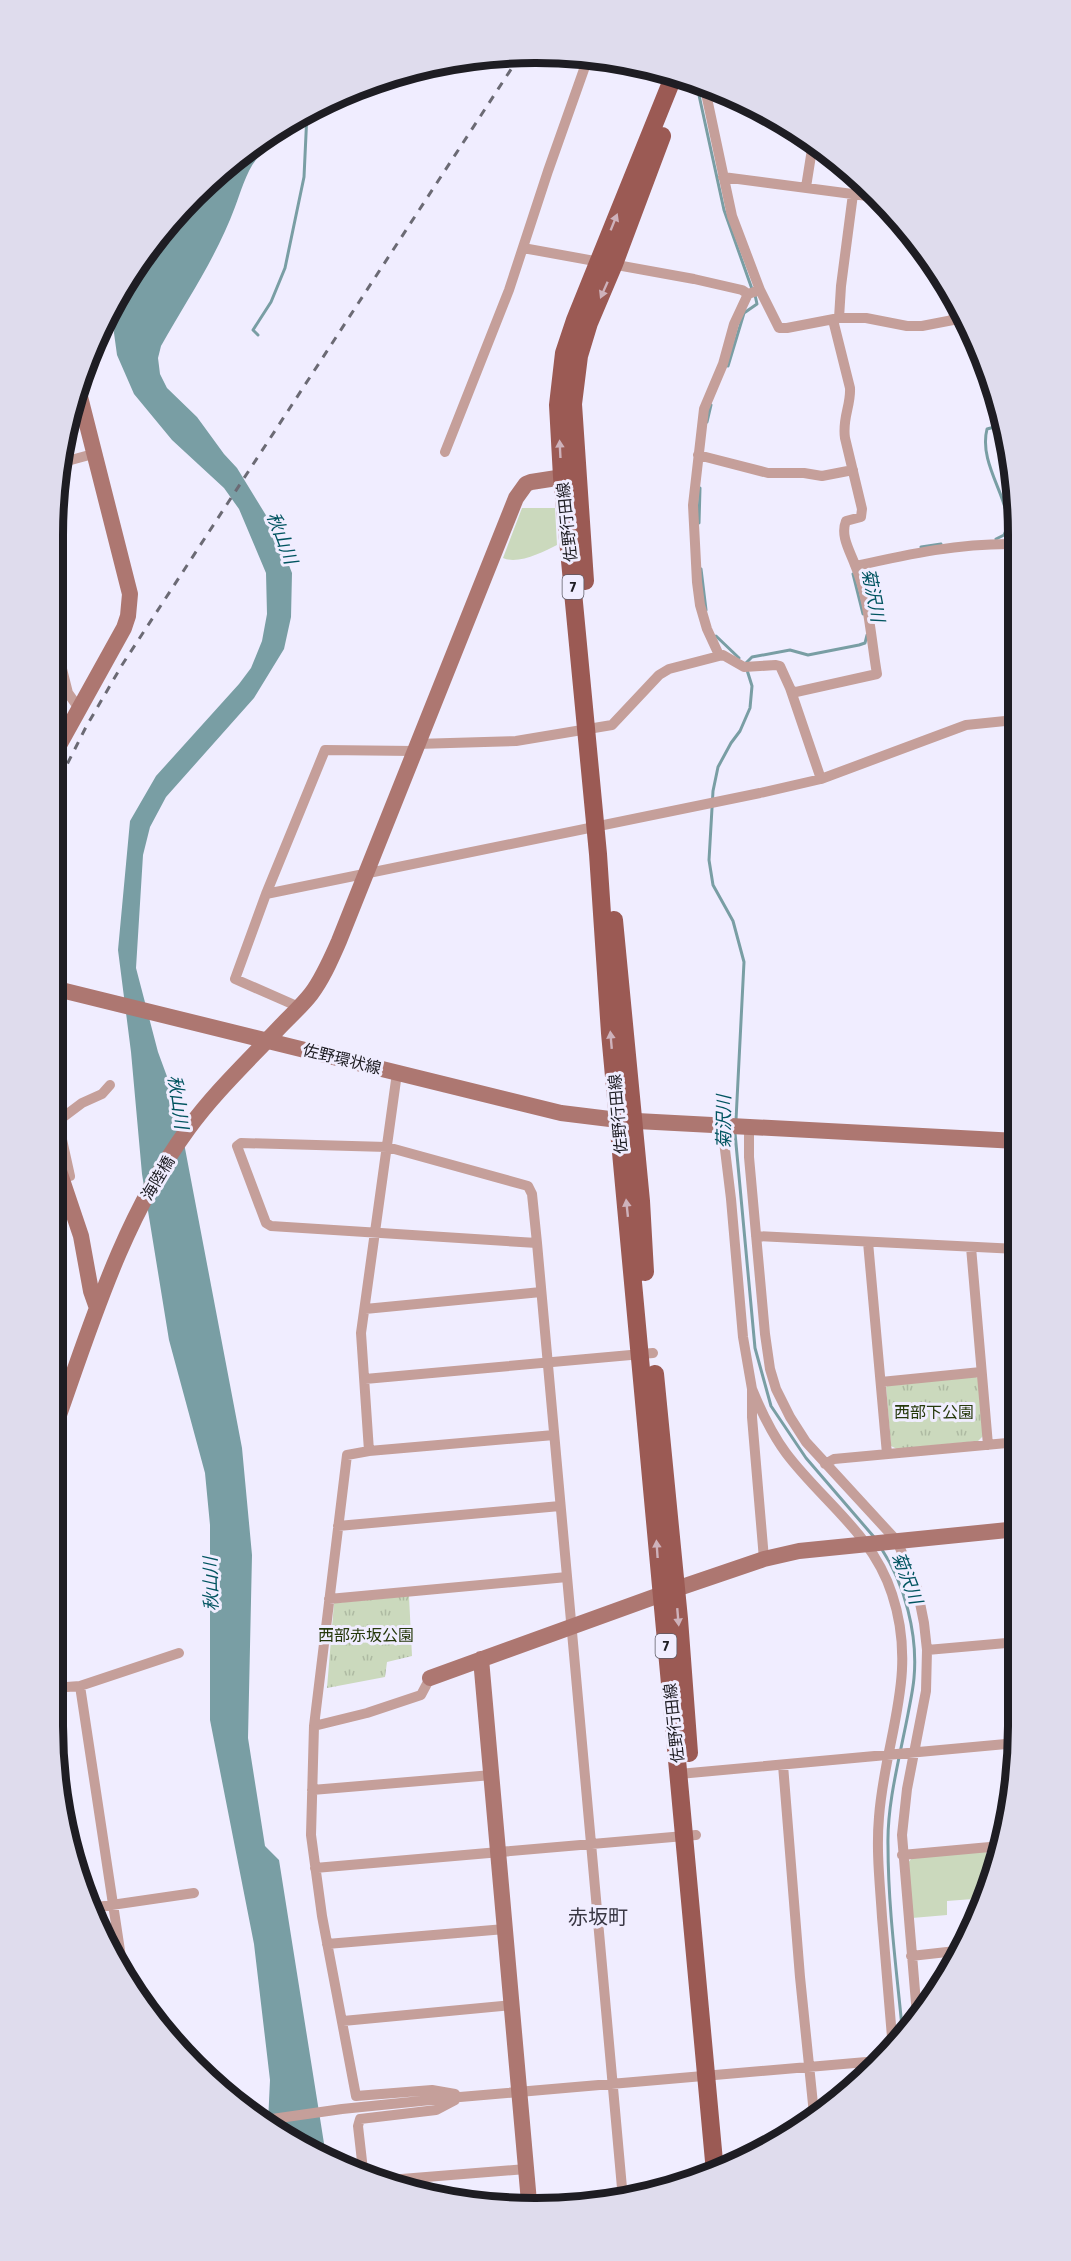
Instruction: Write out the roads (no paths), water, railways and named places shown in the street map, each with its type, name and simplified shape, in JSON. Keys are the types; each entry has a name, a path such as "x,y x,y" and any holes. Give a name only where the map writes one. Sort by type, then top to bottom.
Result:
{"main road":[{"name":"佐野行田線","path":"606,263 671,83"},
{"name":"佐野行田線","path":"681,86 606,263 564,353 558,405 569,476 691,1835 712,2074 715,2162"},
{"name":"佐野行田線","path":"712,2074 725,2158"}],"street":[{"path":"445,452 509,290 585,66"},
{"path":"706,95 732,216 760,290 779,328 836,319 866,318 908,326 922,326 953,320 954,316"},
{"path":"806,187 811,153"},
{"path":"723,177 864,195"},
{"path":"790,688 796,692 878,674 856,566 849,552 844,528 846,521 857,519 862,514 843,426 844,414 850,398 850,388 836,319 853,194"},
{"path":"523,248 694,279 742,290 748,294"},
{"path":"719,655 703,619 697,582 693,505 698,455 704,409 723,364 734,324 748,294 760,290"},
{"path":"63,735 124,628 130,606 130,594 82,405"},
{"path":"69,461 93,454"},
{"path":"698,455 768,473 804,473 822,476 853,471"},
{"name":"海陸橋","path":"63,1393 133,1222 162,1170 188,1129 318,985 329,964 516,498 526,484 540,479 569,476"},
{"path":"856,566 927,550 964,545 1008,544"},
{"path":"299,1007 235,979 266,894 325,750 516,741 592,730 612,725 659,675 669,669 723,655 748,667 780,666 790,688 821,779"},
{"path":"63,674 68,693 78,707"},
{"path":"266,894 821,779 966,725 1008,721"},
{"name":"佐野環状線","path":"63,991 561,1113 626,1120 1008,1140"},
{"path":"369,1451 361,1333 397,1073"},
{"path":"63,1117 82,1103 102,1094 110,1085"},
{"path":"736,1125 749,1157 765,1334 773,1380 781,1402 796,1428 825,1464 894,1541 917,1588 927,1650 926,1691 911,1753 902,1835 915,2006"},
{"path":"736,1125 731,1199 743,1337 752,1389 752,1417 764,1559"},
{"path":"63,1140 70,1176 63,1179"},
{"path":"537,1243 271,1226 266,1223 237,1146 241,1143 387,1147 528,1186 532,1194 537,1243 541,1293 548,1363 590,1844 622,2190"},
{"path":"63,1195 81,1236 87,1256 91,1291 97,1308"},
{"path":"756,1236 1008,1248"},
{"path":"868,1242 887,1454"},
{"path":"971,1246 988,1445"},
{"path":"365,1309 541,1293"},
{"path":"365,1379 647,1354"},
{"path":"881,1382 981,1372"},
{"path":"752,1389 759,1406 787,1454 868,1543 892,1591 898,1615 904,1652 902,1689 879,1818 878,1855 892,2036"},
{"path":"460,2097 451,2092 432,2090 356,2096 327,1944 310,1835 314,1726 346,1455 554,1435"},
{"path":"825,1464 834,1460 1008,1443"},
{"path":"338,1526 560,1506"},
{"path":"314,1726 367,1713 421,1695 430,1678 571,1625 764,1559 799,1551 1008,1530"},
{"path":"329,1599 567,1577"},
{"path":"927,1650 1008,1643"},
{"path":"63,1687 80,1686 179,1653"},
{"path":"482,1659 529,2198"},
{"path":"80,1686 119,1948"},
{"path":"685,1773 1007,1744"},
{"path":"783,1765 813,2107"},
{"path":"312,1790 492,1775"},
{"path":"315,1868 691,1835"},
{"path":"902,1855 992,1847"},
{"path":"99,1907 194,1893"},
{"path":"327,1944 505,1929"},
{"path":"911,1956 950,1953"},
{"path":"343,2021 512,2005"},
{"path":"274,2119 460,2097 868,2062"},
{"path":"362,2165 358,2126 360,2119 436,2110 460,2097"},
{"path":"403,2179 526,2169"}],"water":[{"name":"秋山川","path":"267,147 251,168 220,243 161,346 158,358 160,374 167,388 197,417 237,468 275,530 292,573 291,617 284,649 254,698 166,797 150,827 143,855 136,968 158,1052 176,1101 242,1448 252,1555 248,1738 265,1846 279,1860 325,2148 299,2135 268,2115 270,2080 254,1944 210,1720 210,1525 205,1473 169,1340 142,1174 131,1052 118,950 130,821 156,776 251,668 262,641 267,614 266,573 239,509 224,488 172,440 134,394 117,355 115,322 126,299 180,224 224,180"}],"waterway":[{"path":"698,92 724,210 752,289"},
{"path":"258,335 253,330 271,302 285,268 304,177 307,122"},
{"path":"728,366 744,313 757,304 755,295"},
{"path":"707,422 711,405"},
{"name":"菊沢川","path":"995,427 987,429 985,444 992,473 1003,500 1007,524 1004,535 996,539"},
{"path":"699,523 700,488"},
{"name":"菊沢川","path":"921,547 941,544"},
{"path":"701,569 706,610"},
{"name":"菊沢川","path":"853,574 863,614"},
{"name":"菊沢川","path":"745,664 752,657 790,650 808,655 859,645 865,643 867,635"},
{"path":"716,636 739,658"},
{"name":"菊沢川","path":"736,1120 744,962 733,921 713,885 709,860 713,791 718,767 740,731 750,708 752,686 747,670"},
{"name":"菊沢川","path":"735,1133 755,1348 771,1406 806,1458 874,1537"},
{"name":"菊沢川","path":"881,1548 897,1577 908,1610 915,1662 913,1687 888,1829 891,1917 902,2024"}],"railway":[{"path":"63,772 122,665 515,64"}],"district":[{"name":"赤坂町","path":"598,1917"}],"park label":[{"name":"西部下公園","path":"934,1412"},
{"name":"西部赤坂公園","path":"366,1635"}]}
